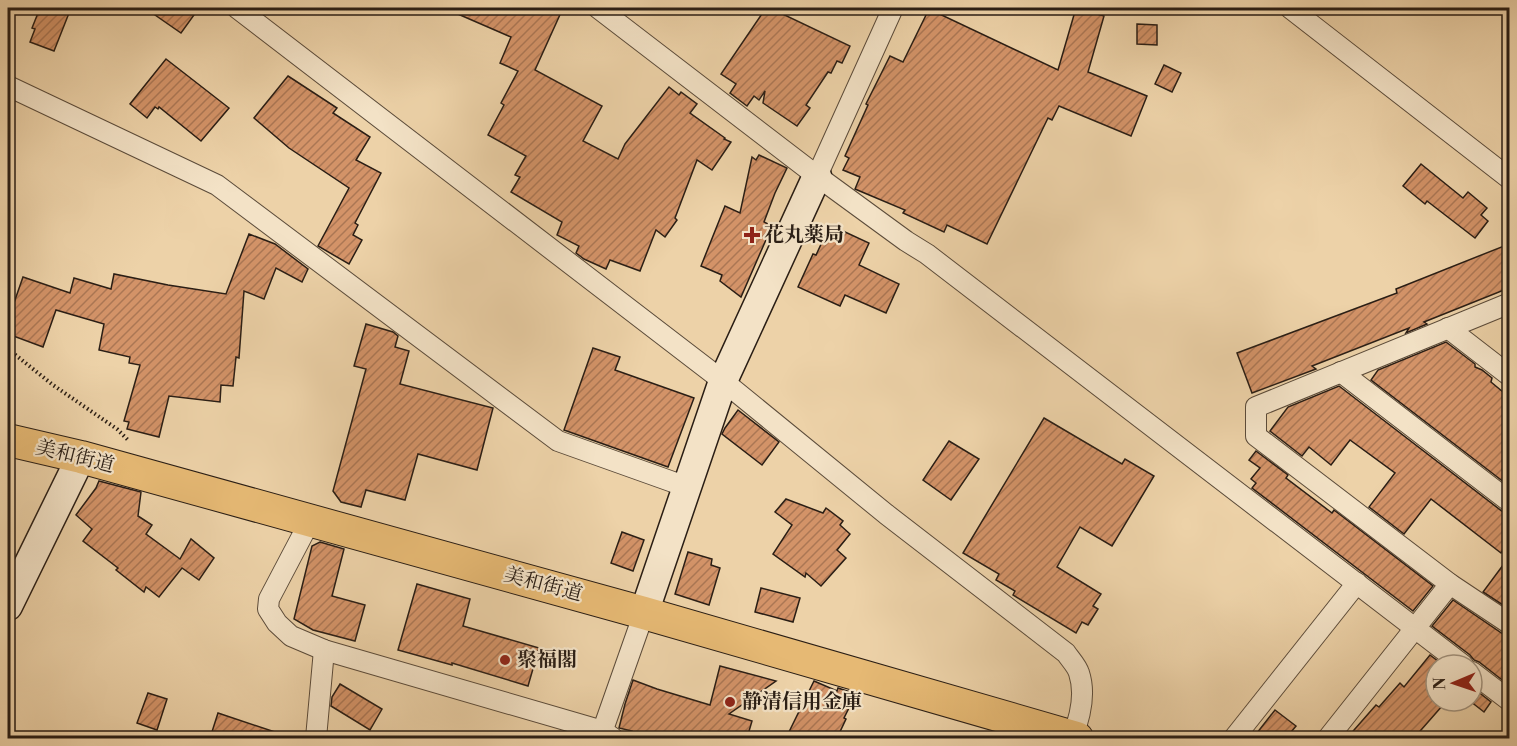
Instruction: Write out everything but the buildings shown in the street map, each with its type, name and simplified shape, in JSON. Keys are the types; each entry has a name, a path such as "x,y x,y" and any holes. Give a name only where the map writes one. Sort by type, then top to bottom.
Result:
{"main road":[{"name":"美和街道","path":"8,440 81,457 644,613 1074,738"}],"street":[{"path":"237,8 723,381 886,514 1066,653 1078,671 1082,686 1082,702 1074,738"},
{"path":"598,8 817,176 927,254 1447,653"},
{"path":"310,521 269,599 268,609 291,636 324,650 605,736 723,381 893,8"},
{"path":"1290,8 1509,179"},
{"path":"8,86 216,185 558,441 687,487"},
{"path":"1509,303 1256,407 1256,436 1450,584 1509,624"},
{"path":"1448,328 1509,376"},
{"path":"1341,372 1509,502"},
{"path":"8,606 81,457"},
{"path":"1234,738 1357,583"},
{"path":"1328,738 1450,584"},
{"path":"316,738 324,650"},
{"path":"1484,681 1509,700"}],"path":[{"path":"8,264 13,271 8,284"},
{"path":"8,349 53,385 117,429 134,446 137,473"}],"place":[{"name":"花丸薬局","path":"752,235"},
{"name":"聚福閣","path":"505,660"},
{"name":"静清信用金庫","path":"730,702"}]}
